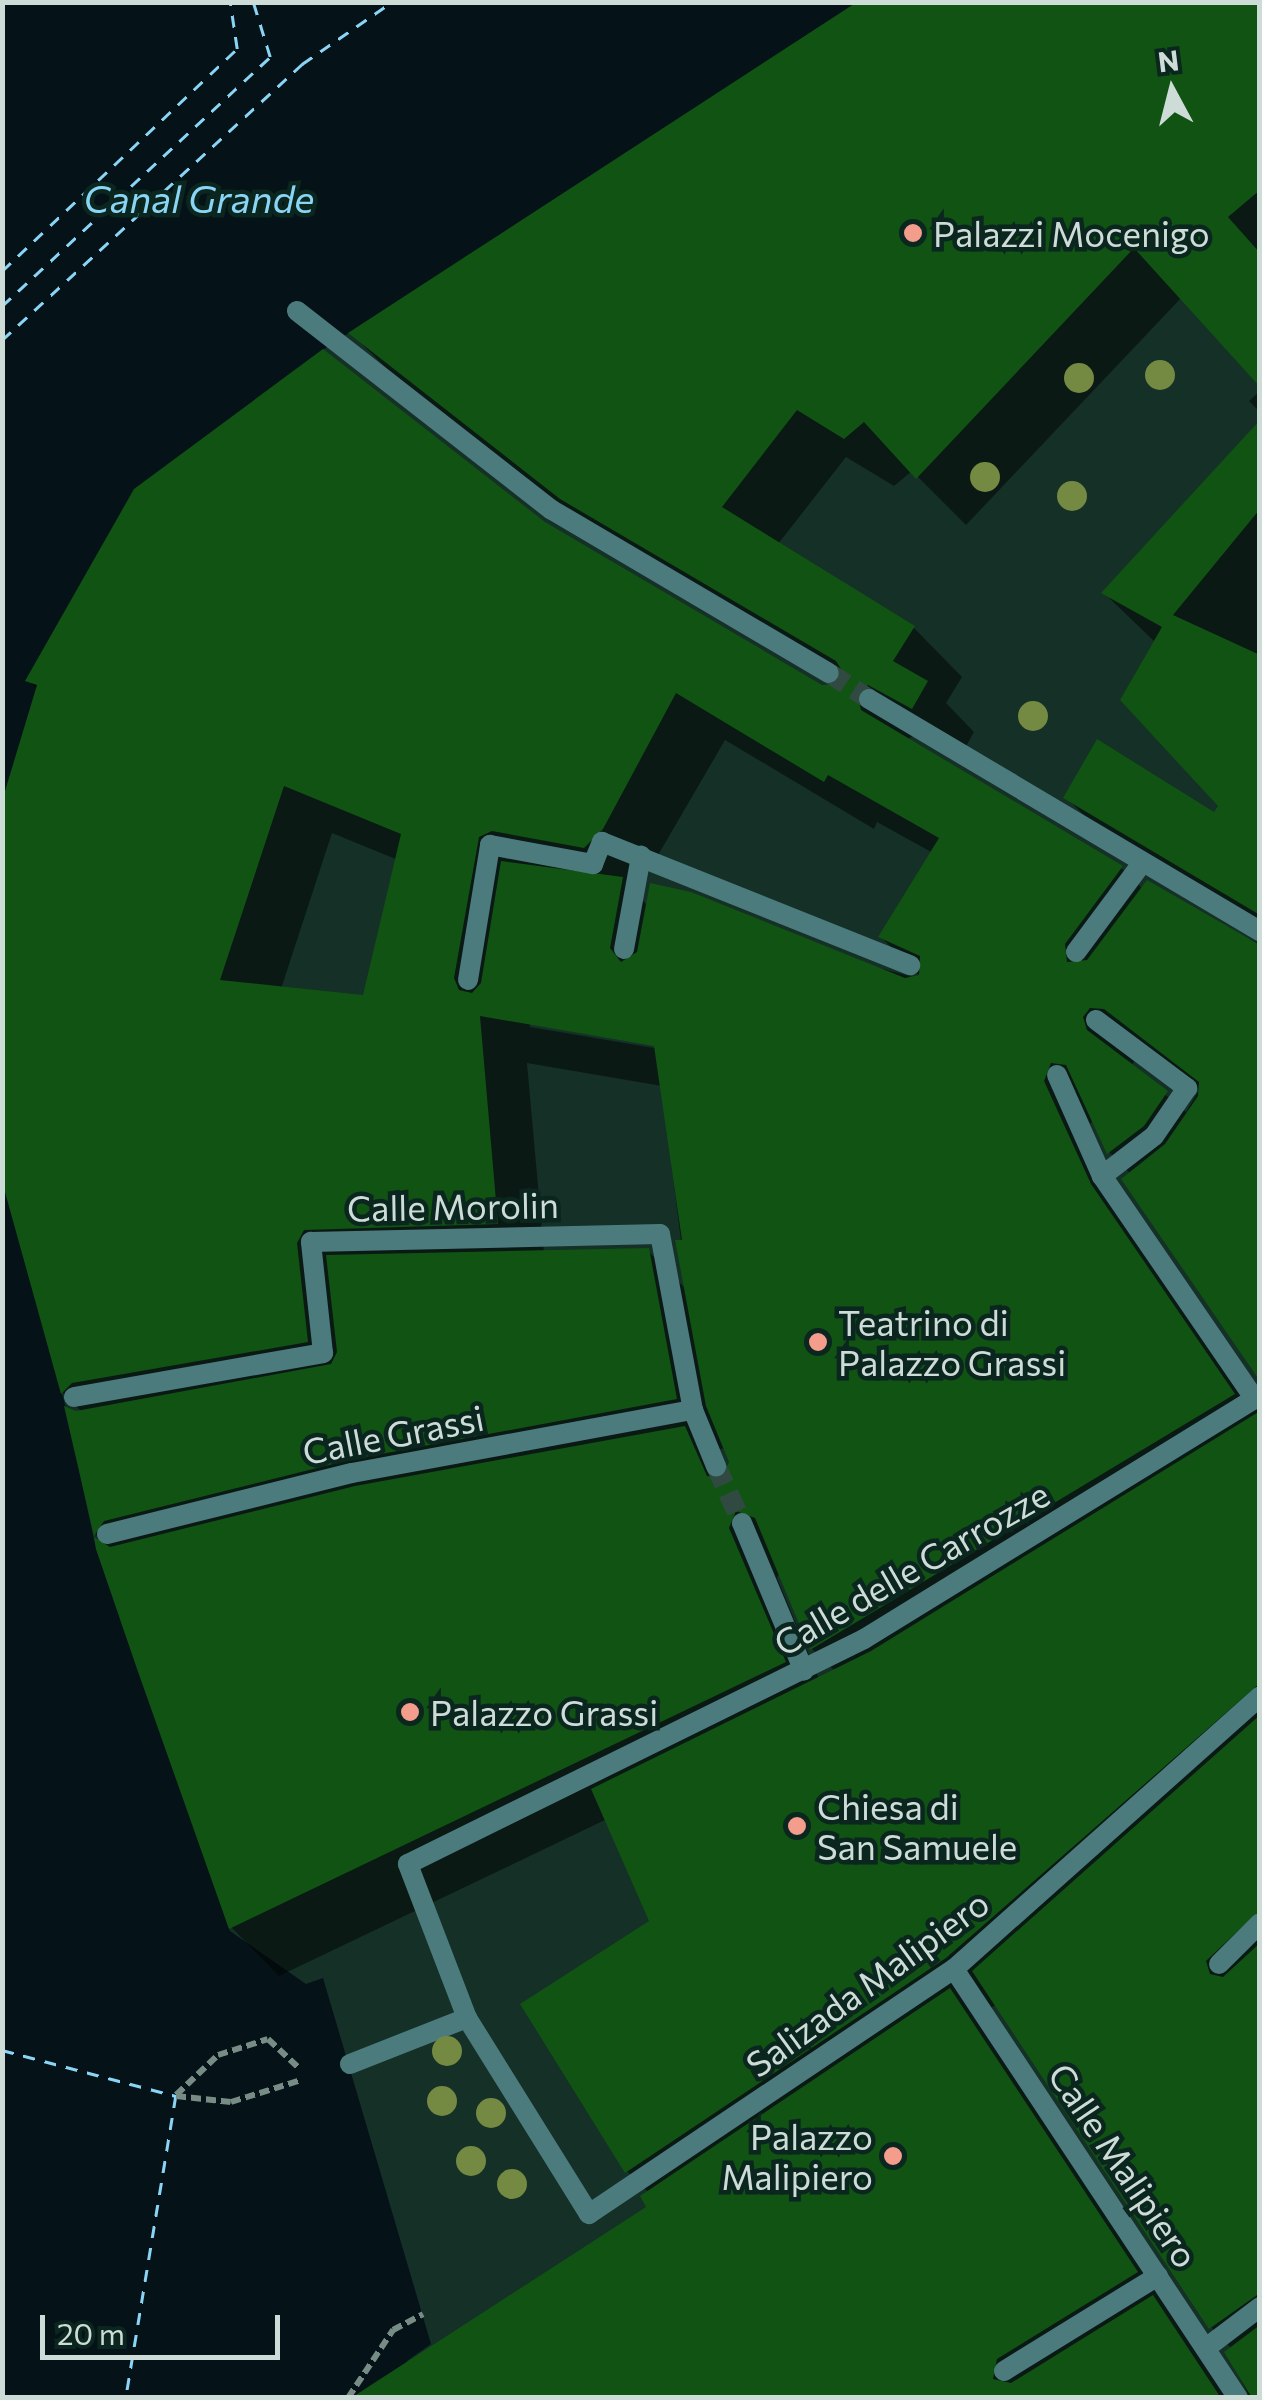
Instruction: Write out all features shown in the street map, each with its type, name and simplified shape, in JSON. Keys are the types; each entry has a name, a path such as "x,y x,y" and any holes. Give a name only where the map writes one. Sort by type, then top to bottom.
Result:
{"street":[{"path":"297,311 552,510 829,673"},
{"path":"869,699 1260,931"},
{"path":"468,980 490,845 593,864 602,842 910,965"},
{"path":"624,949 641,856"},
{"path":"1076,952 1142,862"},
{"path":"1096,1020 1187,1088 1154,1136 1102,1176"},
{"path":"1057,1075 1102,1176 1257,1396"},
{"name":"Calle Morolin","path":"74,1397 323,1353 311,1242 660,1234 693,1410"},
{"name":"Calle delle Carrozze","path":"467,2018 408,1864 582,1773 804,1671 1257,1396"},
{"path":"693,1410 716,1466"},
{"name":"Calle Grassi","path":"108,1534 352,1473 693,1410"},
{"path":"742,1523 804,1671"},
{"name":"Salizada Malipiero","path":"467,2018 589,2214 635,2189 954,1968 1260,1696"},
{"path":"1219,1964 1260,1923"},
{"name":"Calle Malipiero","path":"954,1968 1238,2398"},
{"path":"350,2064 467,2018"},
{"path":"1004,2371 1158,2276"},
{"path":"1206,2348 1260,2307"}],"path":[{"path":"268,2040 308,2077 231,2102 176,2096 218,2055 268,2040"},
{"path":"348,2398 393,2330 423,2314"}],"water":[{"name":"Canal Grande","path":"3,3 857,3 321,351 26,681 44,688 28,716 3,801"},
{"path":"2,1181 66,1408 96,1549 230,1931 306,1984 323,1978 431,2344 407,2361 421,2397 3,2397"}],"building":[{"path":"857,2 1260,2 1260,190 1228,217 1260,253 1260,387 1134,248 916,479 864,422 844,439 797,410 722,507 915,626 893,661 928,681 912,709 868,685 857,693 861,710 1123,866 1065,944 1067,962 1087,960 1147,880 1260,945 1260,1381 1121,1179 1165,1144 1198,1096 1199,1082 1104,1009 1090,1008 1083,1017 1087,1030 1168,1091 1144,1126 1107,1154 1066,1065 1051,1063 1044,1081 1091,1184 1235,1394 810,1650 755,1518 736,1511 729,1528 786,1662 229,1929 94,1537 110,1547 355,1486 685,1426 707,1476 722,1478 729,1462 706,1406 675,1240 682,1240 654,1046 480,1016 498,1224 304,1230 297,1243 308,1342 72,1383 61,1394 2,1181 2,801 37,685 25,681 134,489 323,349 545,522 822,685 837,684 843,672 836,661 560,499 348,333","holes":["676,693 824,782 828,775 939,838 878,937 920,956 919,975 905,978 691,892 650,883 637,952 621,962 610,948 623,877 501,861 481,983 472,993 459,990 454,978 479,837 492,831 584,848 603,829","284,786 401,834 363,995 220,980"]},
{"path":"1260,420 1260,509 1173,615 1260,655 1260,915 1063,798 1097,739 1214,812 1218,806 1120,700 1162,627 1101,593"},
{"path":"649,1248 677,1399 349,1460 104,1521 94,1536 64,1406 76,1411 331,1364 337,1352 326,1255"},
{"path":"1260,1411 1260,1683 946,1958 625,2173 520,2004 649,1921 591,1789 871,1651"},
{"path":"1260,1715 1260,1910 1206,1961 1210,1974 1223,1977 1260,1943 1260,2293 1209,2329 972,1971"},
{"name":"Palazzo Malipiero","path":"950,1988 1138,2272 997,2359 993,2379 1011,2383 1153,2295 1221,2398 351,2398 646,2207 640,2196"},
{"path":"1260,2325 1260,2398 1252,2398 1224,2352"}],"ferry route":[{"path":"2,271 237,49 230,2"},
{"path":"2,306 270,57 253,2"},
{"path":"2,340 302,64 392,2"},
{"path":"2,2050 176,2096 126,2398"}],"tunnel":[{"path":"829,673 869,699"},
{"path":"716,1466 742,1523"}],"place":[{"name":"Palazzi Mocenigo","path":"913,233"},
{"name":"Teatrino di Palazzo Grassi","path":"818,1342"},
{"name":"Palazzo Grassi","path":"410,1712"},
{"name":"Chiesa di San Samuele","path":"797,1826"},
{"name":"Palazzo Malipiero","path":"893,2156"}]}
